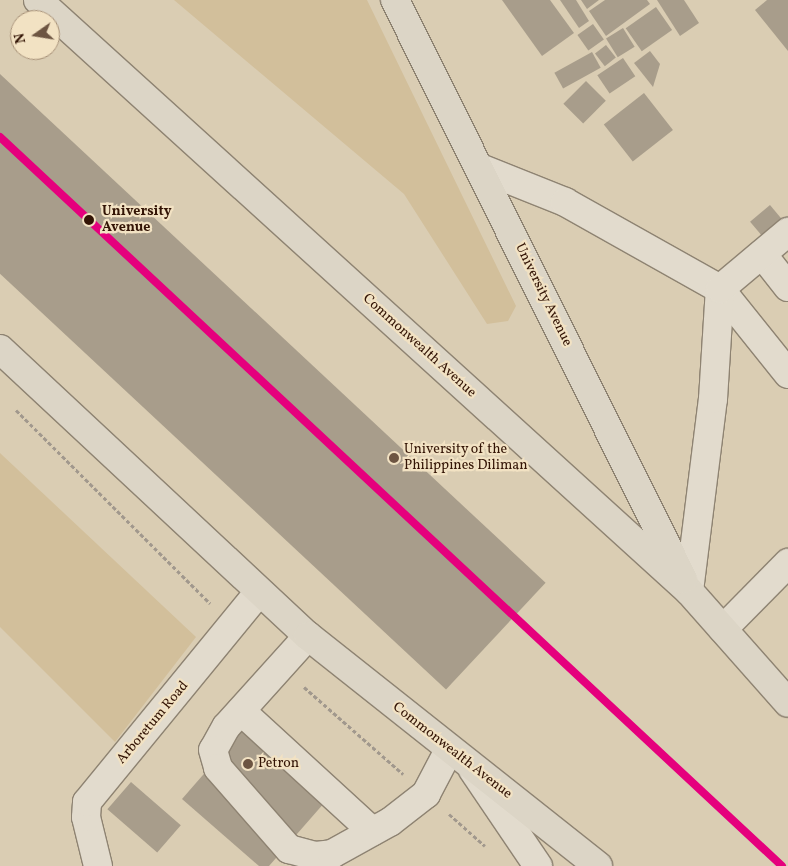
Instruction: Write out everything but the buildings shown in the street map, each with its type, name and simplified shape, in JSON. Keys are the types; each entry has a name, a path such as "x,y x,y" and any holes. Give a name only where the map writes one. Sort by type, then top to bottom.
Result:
{"main road":[{"name":"Commonwealth Avenue","path":"38,0 689,591 788,704"},
{"name":"University Avenue","path":"395,0 689,591"},
{"name":"Commonwealth Avenue","path":"0,349 308,636 598,866"}],"street":[{"path":"480,168 565,202 720,289 788,374"},
{"path":"689,591 713,399 720,289 788,232"},
{"path":"762,254 788,287"},
{"path":"723,629 788,563"},
{"name":"Arboretum Road","path":"98,866 87,802 259,592"},
{"path":"308,636 241,711 213,750 218,768 288,849 316,856 332,854 372,831 426,794 459,757 538,866"},
{"path":"241,711 372,831"}],"shaded area":[{"path":"174,0 367,0 516,306 508,321 487,324 404,194"},
{"path":"0,453 196,637 115,742 0,627"}],"transit line":[{"path":"0,137 782,866"}],"place":[{"name":"University Avenue","path":"89,220"},
{"name":"University of the Philippines Diliman","path":"394,458"},
{"name":"Petron","path":"248,764"}]}
